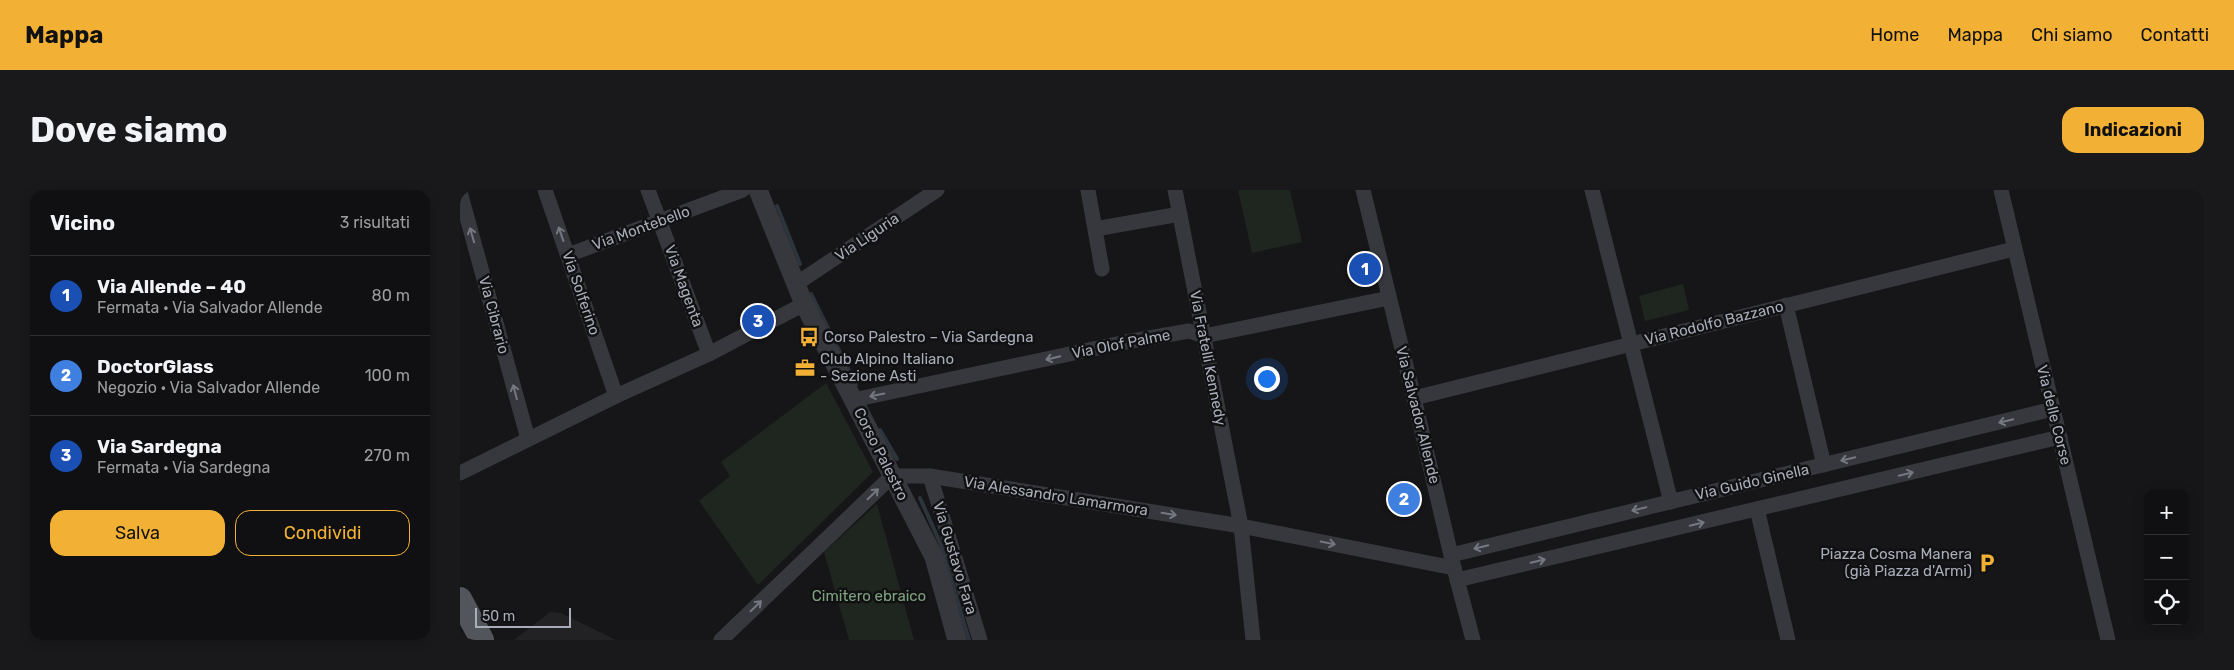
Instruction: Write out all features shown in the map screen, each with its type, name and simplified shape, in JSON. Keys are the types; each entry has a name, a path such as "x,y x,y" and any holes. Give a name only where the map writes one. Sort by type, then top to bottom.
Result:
{"main road":[{"path":"460,599 482,640"}],"street":[{"name":"Via Solferino","path":"545,190 616,396"},
{"name":"Via Magenta","path":"648,190 708,354"},
{"name":"Via Montebello","path":"568,255 743,190"},
{"name":"Corso Palestro","path":"758,190 804,304 934,557 957,640"},
{"name":"Via Liguria","path":"796,284 937,190"},
{"path":"1088,190 1102,269"},
{"name":"Via Fratelli Kennedy","path":"1175,190 1241,526 1253,640"},
{"name":"Via Salvador Allende","path":"1362,190 1473,640"},
{"path":"1592,190 1671,502"},
{"name":"Via delle Corse","path":"2001,190 2108,640"},
{"name":"Via Cibrario","path":"461,191 528,439"},
{"path":"1095,229 1180,214"},
{"name":"Via Rodolfo Bazzano","path":"1414,398 2014,249"},
{"name":"Via Olof Palme","path":"853,400 1126,342 1189,331 1204,336 1389,298"},
{"path":"460,472 616,396 708,354 804,304"},
{"path":"1786,305 1824,465"},
{"name":"Via Guido Ginella","path":"1454,568 1671,502 2054,409"},
{"name":"Via Guido Ginella","path":"1454,568 1757,509 2060,437"},
{"path":"720,640 892,476"},
{"name":"Via Alessandro Lamarmora","path":"892,476 930,476 1241,526 1454,568"},
{"name":"Via Gustavo Fara","path":"930,476 980,640"},
{"name":"Via Guido Ginella","path":"1757,509 1788,640"}],"shaded area":[{"path":"550,612 561,613 616,640 514,640"}],"green space":[{"path":"1238,190 1290,190 1302,242 1252,253"},
{"path":"1683,284 1689,310 1645,321 1639,296"},
{"path":"826,383 873,472 758,585 699,501 730,476 721,462"},
{"name":"Cimitero ebraico","path":"877,504 914,640 849,640 824,552"}],"waterway":[{"path":"777,206 800,264"},
{"path":"811,294 856,385"},
{"path":"880,430 897,459"},
{"path":"920,498 941,545 969,640"}],"place":[{"name":"Via Allende – 40","path":"1365,269"},
{"name":"Via Sardegna","path":"758,321"},
{"name":"Corso Palestro – Via Sardegna","path":"809,337"},
{"name":"Club Alpino Italiano - Sezione Asti","path":"805,368"},
{"name":"DoctorGlass","path":"1404,499"},
{"name":"Piazza Cosma Manera (già Piazza d'Armi)","path":"1987,563"}]}
